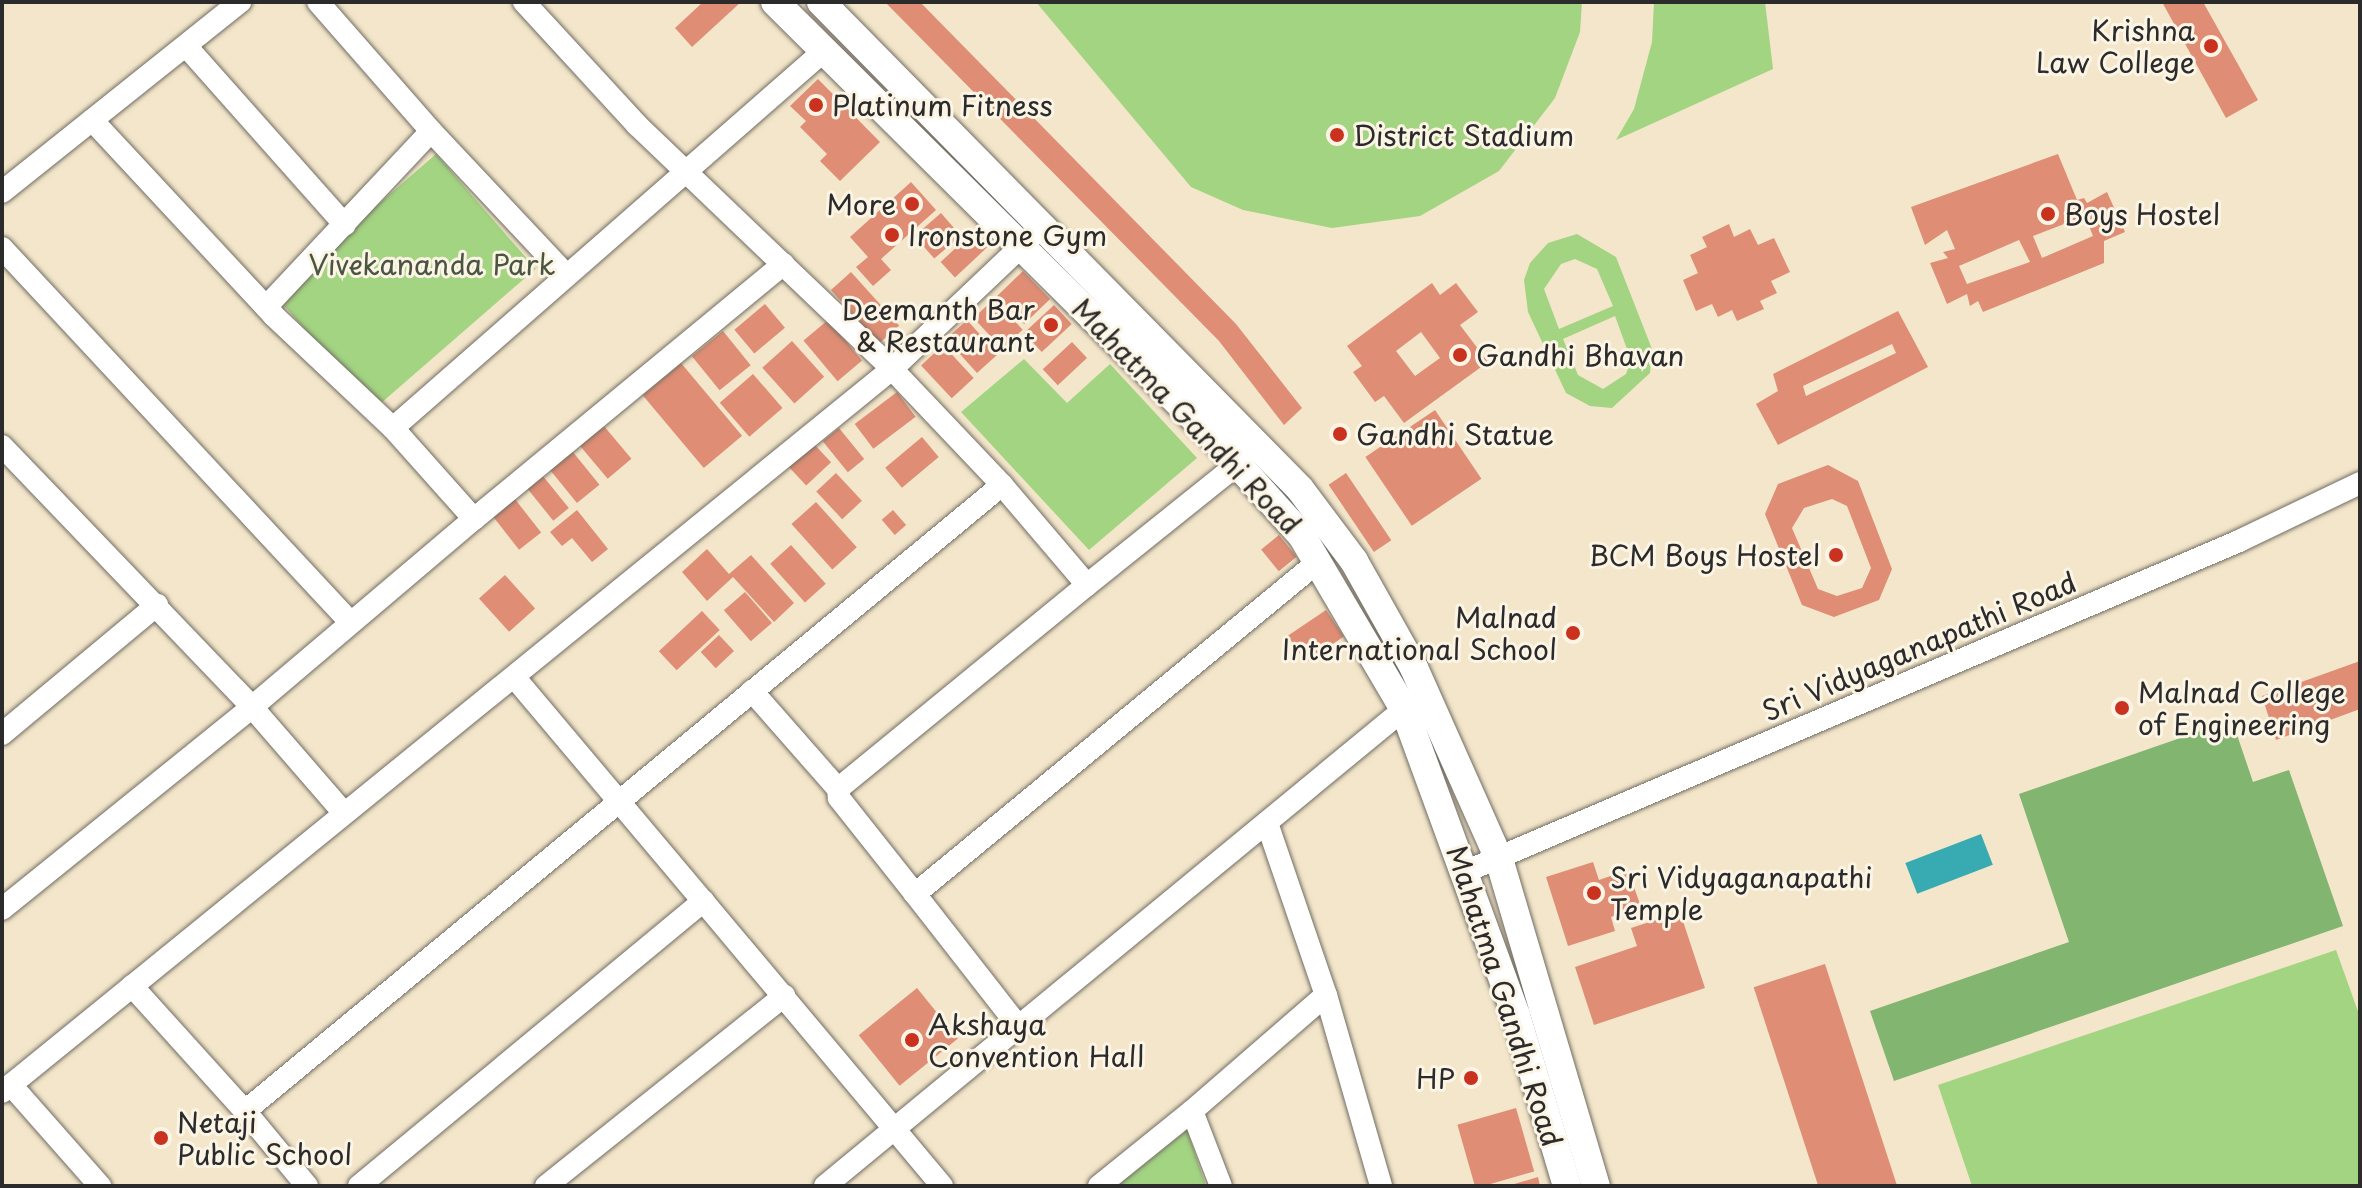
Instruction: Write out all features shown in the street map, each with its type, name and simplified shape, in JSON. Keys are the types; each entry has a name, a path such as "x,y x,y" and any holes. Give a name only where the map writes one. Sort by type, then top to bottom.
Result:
{"street":[{"path":"2,192 240,2"},
{"path":"318,2 431,131 566,275"},
{"path":"524,2 686,173 892,369 1002,485 1087,585"},
{"name":"Mahatma Gandhi Road","path":"775,2 1033,236 1300,489 1354,561 1415,700 1499,859 1596,1186"},
{"name":"Mahatma Gandhi Road","path":"821,2 1238,464 1319,561 1415,700 1567,1186"},
{"path":"186,46 345,225"},
{"path":"393,428 825,50"},
{"path":"92,120 266,307 393,428 474,519"},
{"path":"266,307 431,131"},
{"path":"100,1186 7,1088 892,369 1033,236"},
{"path":"2,248 351,623"},
{"path":"2,909 252,707 783,264"},
{"path":"2,446 157,605 252,707 343,812"},
{"path":"838,789 1238,464"},
{"name":"Sri Vidyaganapathi Road","path":"1467,871 2239,541 2360,483"},
{"path":"245,1111 1002,485"},
{"path":"915,894 1319,561"},
{"path":"2,734 157,605"},
{"path":"515,678 620,799 892,1130 942,1186"},
{"path":"752,691 838,789 839,798 1018,1026"},
{"path":"825,1186 1415,700"},
{"path":"1267,823 1326,995 1381,1186"},
{"path":"359,1186 703,901"},
{"path":"132,986 245,1111 307,1186"},
{"path":"1099,1186 1192,1111 1326,995"},
{"path":"546,1186 784,996"},
{"path":"1192,1111 1221,1186"}],"green space":[{"name":"District Stadium","path":"1036,2 1582,2 1580,32 1555,98 1499,171 1420,216 1332,228 1243,210 1191,187"},
{"path":"1654,2 1765,2 1773,69 1616,140 1634,109 1652,42"},
{"name":"Vivekananda Park","path":"436,154 536,269 374,409 274,294"},
{"path":"1577,234 1616,257 1652,349 1650,373 1612,408 1590,406 1566,393 1528,312 1524,280 1530,263 1548,243","holes":["1575,259 1597,269 1613,306 1559,329 1544,289 1561,264","1615,316 1631,360 1626,374 1603,389 1578,375 1563,339"]},
{"path":"1024,359 1067,403 1110,364 1197,458 1089,550 961,412"},
{"path":"2232,720 2253,782 2289,770 2343,926 1894,1081 1870,1011 2069,942 2019,794"},
{"path":"2336,950 2360,1017 2360,1186 1972,1186 1938,1085"},
{"path":"1187,1130 1206,1186 1117,1186"}],"water":[{"path":"1981,834 1993,865 1917,894 1905,863"}],"building":[{"path":"703,2 741,2 692,47 675,28"},
{"path":"885,2 920,2 1236,324 1302,408 1284,425 1219,341"},
{"path":"2162,2 2203,2 2258,100 2226,118"},
{"path":"818,79 880,142 840,181 820,161 827,154 800,127 806,121 790,106"},
{"path":"2058,154 2077,200 2084,198 2087,203 2107,192 2125,232 2104,241 2104,263 1983,312 1978,301 1970,306 1967,294 1947,304 1930,263 1948,258 1943,252 1955,249 1947,230 1925,245 1911,207","holes":["2085,216 2093,236 2042,258 2033,236","2019,240 2030,262 1967,284 1959,266"]},
{"path":"911,182 936,210 881,259 891,270 873,286 856,267 868,257 850,237"},
{"path":"941,213 961,236 934,259 915,236"},
{"path":"1729,224 1734,237 1750,229 1758,245 1774,238 1790,272 1771,281 1777,293 1760,301 1764,309 1737,321 1732,310 1718,317 1712,304 1696,311 1683,280 1698,273 1690,255 1707,247 1702,237"},
{"path":"975,230 989,245 955,277 941,262"},
{"path":"1023,271 1050,299 1024,324 997,296"},
{"path":"851,272 899,326 879,344 831,290"},
{"name":"Gandhi Bhavan","path":"1432,283 1440,295 1456,283 1478,312 1460,325 1488,362 1404,423 1384,396 1375,402 1353,372 1362,366 1347,346","holes":["1421,332 1440,358 1415,376 1396,351"]},
{"path":"994,299 1023,330 1002,349 974,318"},
{"path":"765,304 785,328 754,353 734,330"},
{"path":"1054,305 1072,324 1042,352 1024,333"},
{"path":"1898,311 1928,367 1778,445 1756,404 1778,391 1773,374","holes":["1892,344 1896,353 1806,396 1803,386"]},
{"path":"828,320 862,361 838,381 803,341"},
{"path":"967,320 998,354 977,373 946,339"},
{"path":"723,331 751,365 720,390 692,356"},
{"path":"792,341 824,377 794,403 762,368"},
{"path":"1072,342 1087,358 1058,385 1043,369"},
{"path":"943,345 974,378 952,398 921,365"},
{"path":"681,363 742,436 704,468 643,395"},
{"path":"753,374 783,408 749,437 720,403"},
{"path":"897,392 916,417 873,449 855,424"},
{"path":"1435,410 1481,479 1412,526 1365,457"},
{"path":"598,419 631,459 608,479 574,439"},
{"path":"839,428 864,459 848,472 823,441"},
{"path":"922,437 939,457 902,488 885,468"},
{"path":"814,444 831,462 806,485 789,467"},
{"path":"568,446 599,485 577,503 545,464"},
{"path":"1828,465 1858,481 1892,569 1879,600 1834,617 1802,605 1765,514 1778,484","holes":["1832,499 1847,506 1871,568 1862,588 1837,596 1818,589 1792,528 1804,508"]},
{"path":"538,470 569,508 553,521 522,483"},
{"path":"836,473 862,501 842,519 816,491"},
{"path":"1346,473 1391,540 1374,552 1329,485"},
{"path":"511,494 541,533 519,550 489,511"},
{"path":"816,502 857,547 832,569 791,524"},
{"path":"577,510 608,549 592,562 572,538 562,546 550,532"},
{"path":"893,510 906,525 895,535 882,520"},
{"path":"1279,535 1297,557 1279,571 1261,549"},
{"path":"791,545 826,584 805,602 770,564"},
{"path":"707,549 729,574 751,555 794,603 774,622 733,577 707,601 682,572"},
{"path":"505,575 535,608 509,632 479,598"},
{"path":"745,592 772,623 751,641 724,610"},
{"path":"1326,610 1344,637 1306,662 1288,636"},
{"path":"702,611 720,630 677,670 659,651"},
{"path":"719,635 734,651 716,668 701,652"},
{"path":"2360,661 2360,709 2276,740 2262,696"},
{"name":"Sri Vidyaganapathi Temple","path":"1593,862 1599,880 1628,870 1641,907 1611,917 1615,931 1568,946 1546,877"},
{"path":"1680,912 1705,988 1594,1025 1575,967 1637,946 1631,928"},
{"path":"1825,964 1897,1186 1818,1186 1754,987"},
{"path":"917,988 958,1039 900,1086 859,1035"},
{"path":"1516,1108 1534,1171 1475,1186 1457,1125"},
{"path":"1538,1177 1540,1186 1511,1186 1511,1185"}],"place":[{"name":"Krishna Law College","path":"2211,46"},
{"name":"Platinum Fitness","path":"816,105"},
{"name":"District Stadium","path":"1337,135"},
{"name":"More","path":"912,204"},
{"name":"Boys Hostel","path":"2048,214"},
{"name":"Ironstone Gym","path":"892,235"},
{"name":"Deemanth Bar & Restaurant","path":"1051,325"},
{"name":"Gandhi Bhavan","path":"1460,355"},
{"name":"Gandhi Statue","path":"1340,434"},
{"name":"BCM Boys Hostel","path":"1836,555"},
{"name":"Malnad International School","path":"1573,633"},
{"name":"Malnad College of Engineering","path":"2122,708"},
{"name":"Sri Vidyaganapathi Temple","path":"1594,893"},
{"name":"Akshaya Convention Hall","path":"912,1040"},
{"name":"HP","path":"1471,1078"},
{"name":"Netaji Public School","path":"161,1138"}]}
